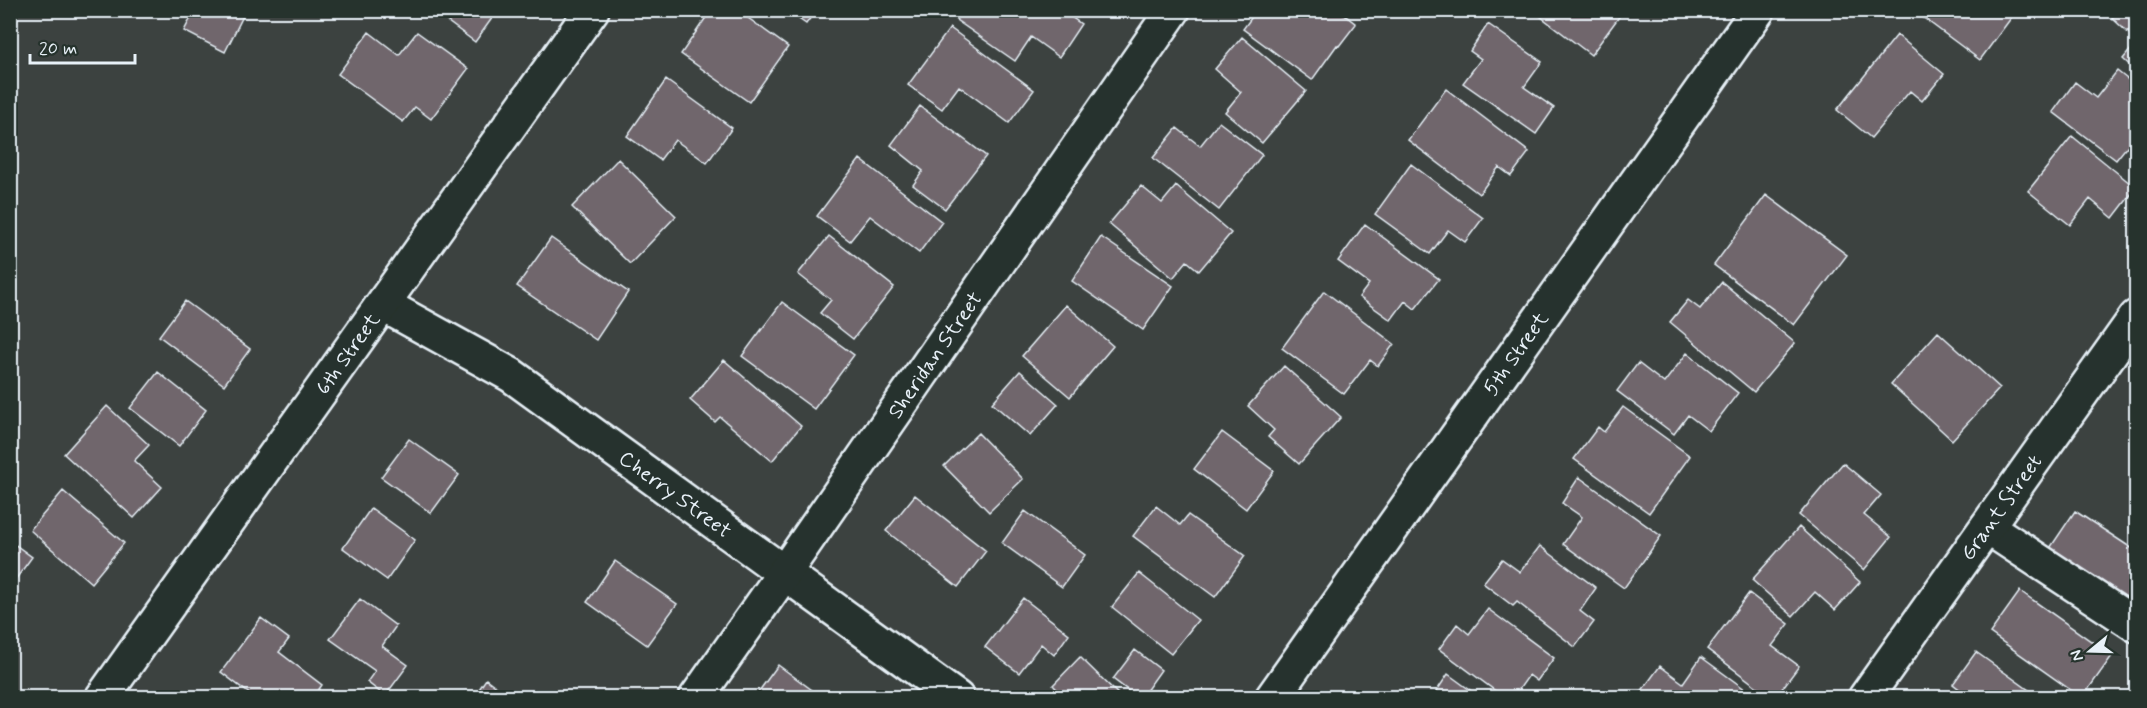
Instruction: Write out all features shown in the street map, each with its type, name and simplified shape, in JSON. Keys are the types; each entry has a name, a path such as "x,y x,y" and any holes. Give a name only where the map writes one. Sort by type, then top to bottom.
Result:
{"street":[{"name":"6th Street","path":"102,698 592,10"},
{"name":"Sheridan Street","path":"696,698 1173,10"},
{"name":"5th Street","path":"1272,698 1758,10"},
{"name":"Cherry Street","path":"384,305 511,375 957,698"},
{"name":"Grant Street","path":"1865,698 2136,317"},
{"path":"1987,527 2136,625"}],"building":[{"path":"195,10 246,10 225,52 184,31"},
{"path":"432,10 498,10 475,42"},
{"path":"711,10 737,10 788,47 749,102 681,54"},
{"path":"786,10 816,10 806,24"},
{"path":"962,10 1061,10 1081,24 1059,57 1031,37 1015,61 956,20"},
{"path":"1257,10 1285,10 1292,16 1296,10 1338,10 1356,24 1339,46 1337,45 1312,80 1243,29"},
{"path":"1532,10 1624,10 1591,55"},
{"path":"1913,10 2017,10 1980,60"},
{"path":"2119,10 2136,10 2136,40 2112,18"},
{"path":"1488,24 1542,62 1524,87 1554,108 1536,134 1463,83 1481,59 1470,51"},
{"path":"950,28 1034,90 1009,123 959,86 942,109 908,85"},
{"path":"369,32 399,55 417,32 468,69 431,119 415,107 403,122 338,74"},
{"path":"1897,35 1944,74 1922,101 1910,91 1871,138 1837,110"},
{"path":"1242,37 1306,91 1262,143 1225,112 1241,92 1215,69"},
{"path":"2136,43 2136,71 2123,59"},
{"path":"2117,71 2136,86 2136,135 2116,160 2053,112 2075,82 2096,98"},
{"path":"666,80 732,128 707,163 675,140 660,160 627,136"},
{"path":"1446,89 1529,152 1511,176 1499,167 1479,194 1408,140"},
{"path":"920,106 986,156 945,209 913,185 923,171 891,145"},
{"path":"1219,122 1262,155 1219,210 1153,158 1177,128 1200,146"},
{"path":"2072,136 2136,188 2113,218 2090,199 2070,225 2028,191"},
{"path":"618,159 676,216 630,264 572,207"},
{"path":"860,159 942,222 919,253 870,216 850,241 817,216"},
{"path":"1411,164 1483,218 1465,242 1448,230 1430,254 1375,214"},
{"path":"1141,186 1162,203 1176,186 1231,233 1199,271 1187,261 1173,278 1109,224"},
{"path":"1766,195 1847,255 1794,325 1714,265"},
{"path":"1365,224 1439,279 1415,309 1405,301 1391,320 1359,297 1369,284 1338,261"},
{"path":"829,236 894,287 853,339 820,313 831,300 798,274"},
{"path":"1101,237 1173,286 1143,330 1072,281"},
{"path":"551,238 628,292 596,340 517,286"},
{"path":"1722,282 1795,343 1754,392 1670,322 1688,300 1700,309"},
{"path":"1324,291 1394,344 1378,366 1370,360 1344,394 1282,348"},
{"path":"185,301 250,349 224,385 159,336"},
{"path":"782,302 854,355 814,409 742,356"},
{"path":"1066,305 1113,346 1070,397 1022,356"},
{"path":"1938,332 2000,388 1952,440 1891,384"},
{"path":"1687,353 1738,393 1709,431 1688,415 1674,434 1617,391 1638,363 1664,383"},
{"path":"724,360 801,426 772,461 720,417 715,422 690,400"},
{"path":"1284,366 1341,417 1299,464 1268,437 1274,430 1248,406"},
{"path":"1020,371 1058,404 1030,436 992,403"},
{"path":"158,372 206,410 179,446 130,408"},
{"path":"107,406 149,445 134,461 162,487 134,518 64,454"},
{"path":"1623,407 1690,456 1649,513 1574,459 1598,427 1604,432"},
{"path":"1222,432 1274,471 1246,509 1194,469"},
{"path":"978,433 1023,479 989,512 944,466"},
{"path":"409,439 459,475 431,513 381,477"},
{"path":"1843,463 1881,495 1864,515 1891,537 1864,570 1799,515"},
{"path":"1579,477 1661,536 1624,588 1563,544 1582,517 1562,503"},
{"path":"63,491 124,543 91,583 30,530"},
{"path":"915,495 986,551 958,587 886,531"},
{"path":"1156,506 1180,525 1188,515 1245,556 1215,597 1133,536"},
{"path":"371,508 415,540 387,580 343,548"},
{"path":"1025,511 1085,555 1062,587 1002,543"},
{"path":"2075,511 2136,551 2136,614 2046,554"},
{"path":"1799,527 1860,582 1835,610 1815,592 1793,616 1752,580"},
{"path":"10,541 32,557 10,587"},
{"path":"1540,546 1596,588 1580,611 1594,622 1575,647 1517,602 1513,606 1483,583 1502,559 1520,572"},
{"path":"615,561 677,604 647,645 587,602"},
{"path":"1139,573 1198,620 1171,654 1112,607"},
{"path":"2020,591 2112,656 2082,698 1990,633"},
{"path":"1749,593 1789,624 1772,646 1799,666 1775,698 1707,649"},
{"path":"1023,598 1069,634 1054,655 1041,644 1019,673 985,647"},
{"path":"360,599 396,626 382,646 408,665 385,696 367,682 375,671 330,639"},
{"path":"1488,609 1554,658 1537,681 1529,675 1513,698 1505,698 1439,649 1457,624 1469,634"},
{"path":"261,618 289,639 279,652 322,685 313,698 255,698 221,672"},
{"path":"1135,650 1161,670 1141,698 1113,679"},
{"path":"1976,652 2040,698 1971,698 1953,684"},
{"path":"1080,657 1122,698 1065,698 1053,685"},
{"path":"1701,657 1757,698 1638,696 1660,666 1683,683"},
{"path":"778,665 823,698 754,698"},
{"path":"1448,674 1481,698 1432,698"},
{"path":"486,679 511,698 473,698"}]}
